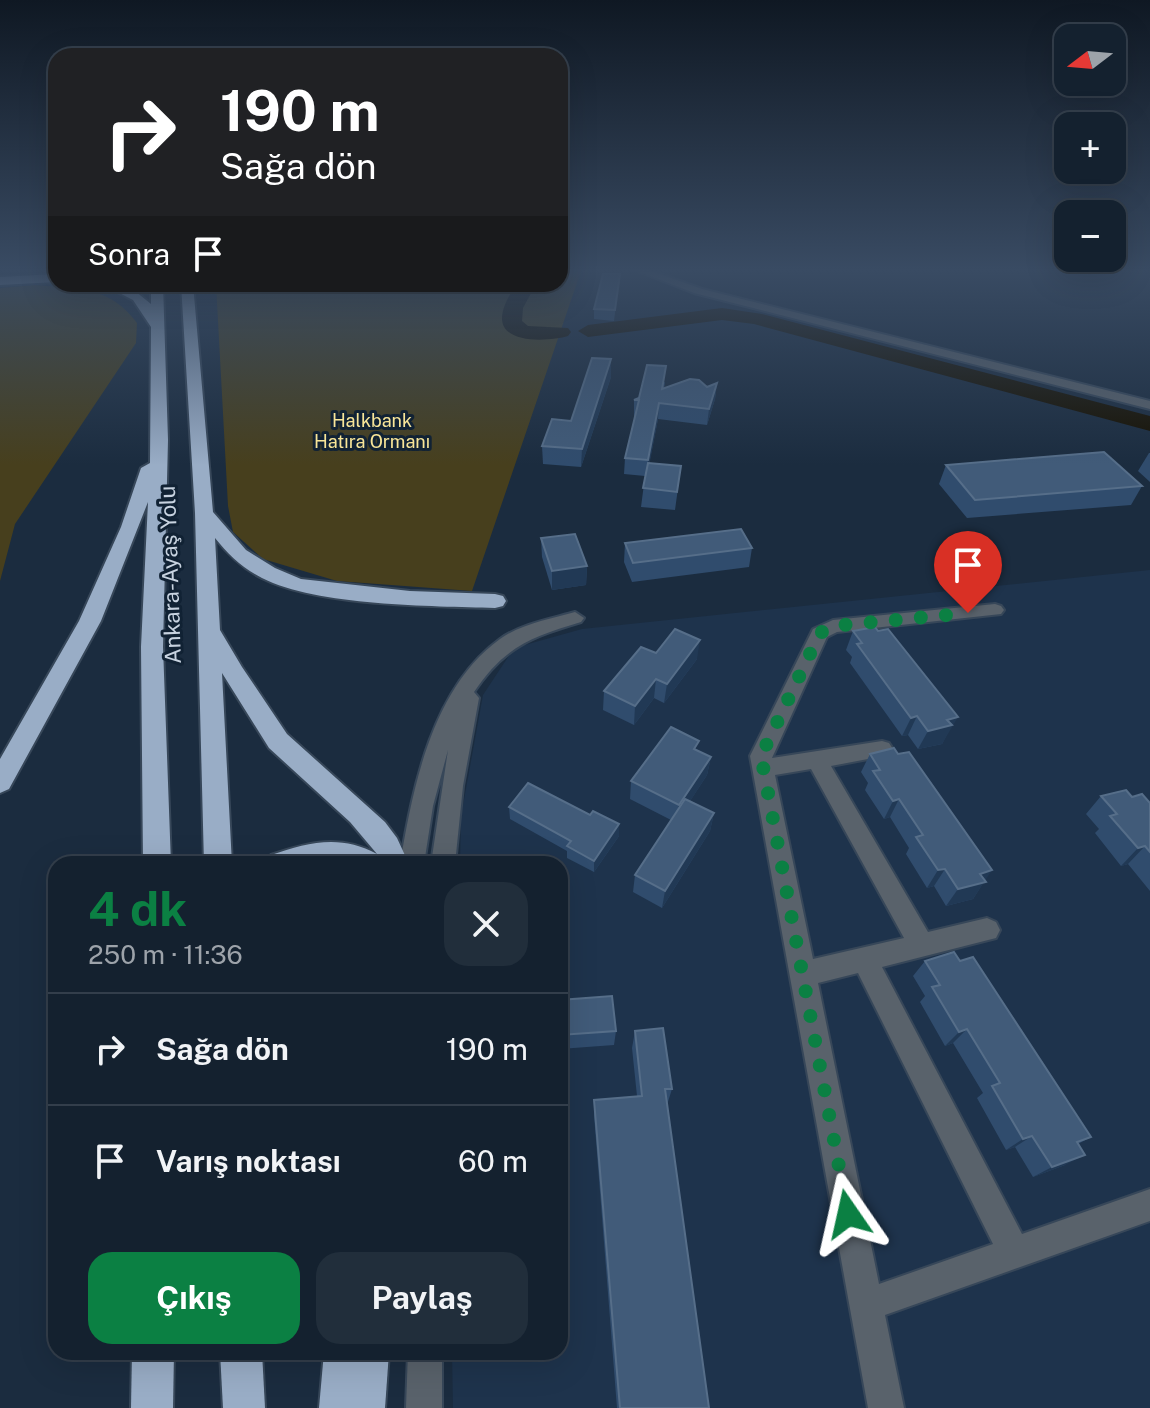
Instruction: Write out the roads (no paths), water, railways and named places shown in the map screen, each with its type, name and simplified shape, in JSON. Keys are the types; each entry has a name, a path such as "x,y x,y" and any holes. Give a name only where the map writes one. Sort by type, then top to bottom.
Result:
{"highway":[{"name":"Ankara-Ayaş Yolu","path":"155,334 160,440 152,647 157,856"},
{"name":"Ankara-Ayaş Yolu","path":"192,334 204,513 218,856"},
{"path":"0,782 90,621 131,527 160,440"},
{"path":"204,513 239,554 268,573 298,585 410,598 495,601"},
{"path":"208,629 276,739 366,822 393,856"},
{"path":"306,856 332,853 350,856"},
{"path":"152,1408 153,1360"},
{"path":"241,1360 244,1408"},
{"path":"340,1408 344,1360"},
{"path":"364,1408 367,1360"}],"street":[{"path":"867,334 1150,405"},
{"path":"886,1408 761,756 820,633 833,626 995,610"},
{"path":"414,856 430,776 453,713 472,682 491,657 507,643 529,632 575,618"},
{"path":"444,856 452,786 472,682"},
{"path":"763,768 882,749"},
{"path":"816,759 922,945"},
{"path":"801,974 987,930"},
{"path":"864,959 1014,1252"},
{"path":"866,1305 1150,1205"},
{"path":"424,1408 425,1360"}],"waterway":[{"path":"814,334 1150,424"}],"park label":[{"name":"Halkbank Hatıra Ormanı","path":"372,431"}]}
